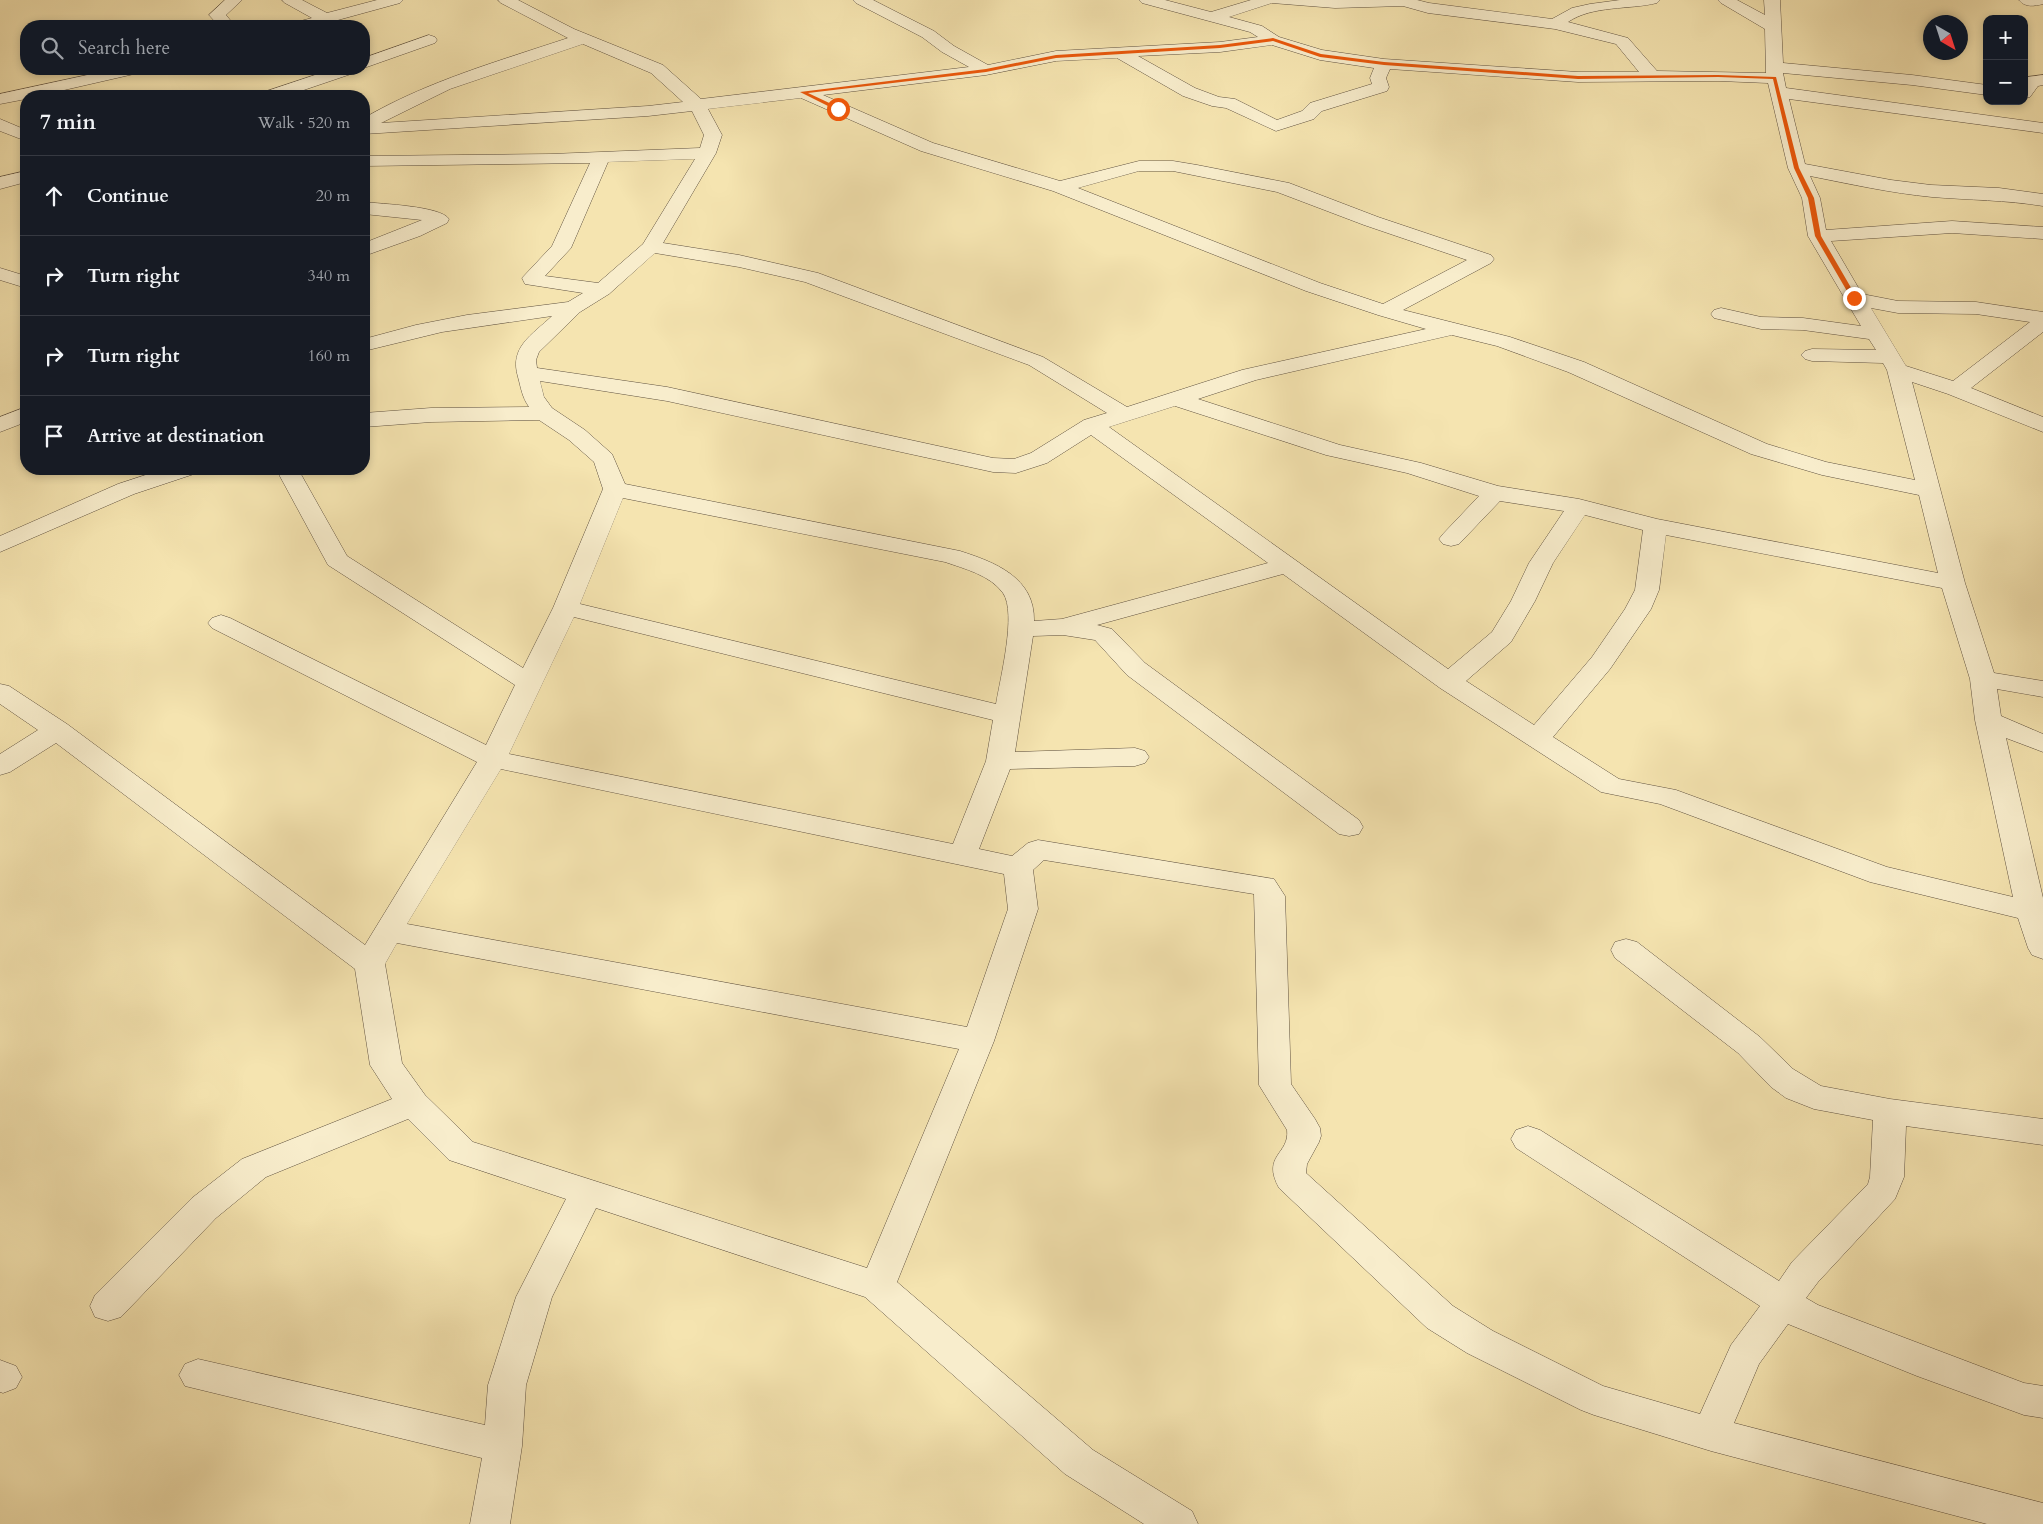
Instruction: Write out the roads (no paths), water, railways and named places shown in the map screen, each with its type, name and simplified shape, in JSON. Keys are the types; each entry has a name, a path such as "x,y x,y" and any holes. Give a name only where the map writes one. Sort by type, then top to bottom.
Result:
{"street":[{"path":"222,20 217,15 234,0"},
{"path":"290,0 326,19"},
{"path":"322,20 395,0"},
{"path":"506,0 584,38 657,69 697,104 714,135 707,153 651,247 602,290 573,308 530,349 525,360 533,396 544,413 577,435 604,459 615,489 566,608 528,683 493,759 388,931 370,964 386,1065 413,1104 461,1151 877,1286 1079,1462 1178,1524"},
{"path":"861,0 928,34 948,49 986,70"},
{"path":"1147,0 1256,30 1273,40 1320,55 1384,64 1578,77 1912,80 1983,89"},
{"path":"1212,17 1267,0"},
{"path":"1277,0 1335,3 1403,1 1428,8 1555,24 1622,41 1653,77"},
{"path":"1555,24 1565,15 1585,7 1639,4 1652,0"},
{"path":"1726,0 1772,26"},
{"path":"1772,0 1775,79 1797,168 1811,198 1818,236 1854,298 1878,334 1893,364 1953,583 1983,679 1988,720 2032,859 2031,911 2043,948"},
{"path":"2027,0 2033,2 2042,0"},
{"path":"370,121 385,112 450,84 584,38"},
{"path":"370,61 429,40"},
{"path":"370,129 648,111 986,70 1056,56 1220,47 1273,40"},
{"path":"1119,52 1193,94 1223,104 1229,103 1276,126 1308,115 1316,107 1381,87 1378,78 1384,64"},
{"path":"43,90 110,75"},
{"path":"287,90 331,75"},
{"path":"1775,79 2006,123 2043,128"},
{"path":"2028,88 2033,81 2043,80"},
{"path":"802,92 927,147 1060,188 1270,271 1386,311 1503,341 1576,367 1759,449 1822,468 1929,490"},
{"path":"0,99 20,95"},
{"path":"2006,123 2017,105"},
{"path":"0,124 20,133"},
{"path":"370,161 601,157 707,153"},
{"path":"601,157 561,248 532,280 602,290"},
{"path":"1060,188 1139,166 1173,166 1197,170 1282,187 1371,221 1484,259 1386,311"},
{"path":"1797,168 1891,186 1931,191 1999,194 2043,200"},
{"path":"0,183 20,178"},
{"path":"370,209 435,216 440,219 413,232 370,248"},
{"path":"1818,236 1952,227 2043,233"},
{"path":"651,247 739,261 811,276 1036,360 1124,414"},
{"path":"2,275 20,280"},
{"path":"1854,298 1898,307 1976,308 2043,318"},
{"path":"370,343 400,334 472,320 573,308"},
{"path":"1721,314 1760,323 1803,324 1878,334"},
{"path":"1956,389 2043,322"},
{"path":"527,373 667,394 993,465 1016,466 1039,458 1092,424 1250,375 1452,329"},
{"path":"1812,355 1893,364 2034,422 2043,405"},
{"path":"1177,399 1334,450 1413,468 1495,493 1579,506 1655,526 1953,583"},
{"path":"370,420 432,415 544,413"},
{"path":"0,425 20,417"},
{"path":"1092,424 1449,682 1611,786 1666,796 1880,875 2031,911"},
{"path":"0,545 126,489 168,475"},
{"path":"290,475 337,560 528,683"},
{"path":"615,489 950,556 991,570 1013,589 1021,608 1021,629 1000,761 963,854"},
{"path":"1451,539 1495,493"},
{"path":"1449,682 1502,637 1523,601 1541,564 1579,506"},
{"path":"1537,739 1601,663 1638,609 1647,590 1655,526"},
{"path":"1021,629 1063,627 1286,566"},
{"path":"566,608 1008,714"},
{"path":"221,623 493,759 963,854 1018,867"},
{"path":"1063,627 1103,634 1136,669 1349,827"},
{"path":"1983,679 2043,689"},
{"path":"0,692 57,730 370,964"},
{"path":"1988,720 2043,744"},
{"path":"0,766 57,730"},
{"path":"1000,761 1135,757"},
{"path":"1018,867 1038,850 1264,886 1270,896 1275,1085 1306,1135 1304,1143 1290,1161 1288,1171 1291,1179 1440,1317 1480,1342 1594,1399 1711,1434 2043,1521"},
{"path":"877,1286 978,1041 1022,909 1018,867"},
{"path":"388,931 978,1041"},
{"path":"1626,950 1749,1045 1782,1078 1814,1097 1890,1111 2043,1132"},
{"path":"108,1306 204,1208 254,1168 413,1104"},
{"path":"1711,1434 1744,1356 1805,1272 1883,1190 1888,1177 1890,1111"},
{"path":"1528,1139 1805,1316 1930,1366 2024,1398 2043,1402"},
{"path":"490,1524 503,1446 507,1385 534,1297 587,1192"},
{"path":"198,1375 503,1446"}]}
